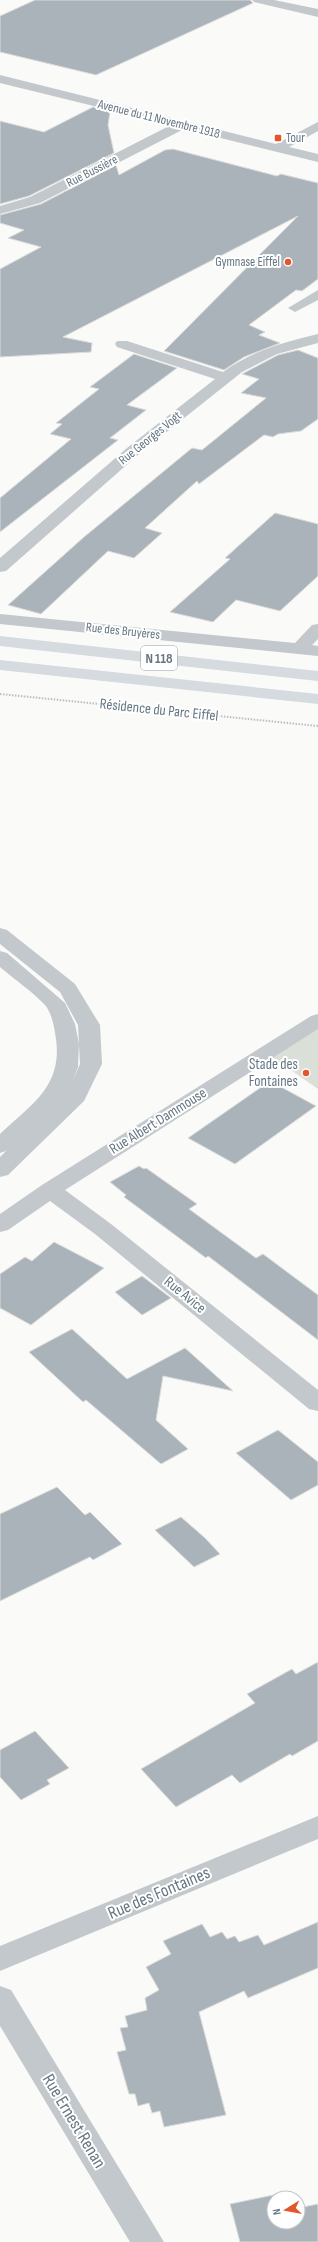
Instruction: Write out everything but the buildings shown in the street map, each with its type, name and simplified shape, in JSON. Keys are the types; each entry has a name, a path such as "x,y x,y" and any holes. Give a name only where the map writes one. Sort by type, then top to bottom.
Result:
{"highway":[{"name":"N 118","path":"0,641 318,676"},
{"name":"N 118","path":"0,665 318,699"}],"street":[{"path":"258,0 318,13"},
{"name":"Avenue du 11 Novembre 1918","path":"0,79 318,158"},
{"name":"Rue Bussière","path":"0,210 35,200 181,125"},
{"path":"277,148 318,126"},
{"path":"295,308 318,294"},
{"name":"Rue Georges Vogt","path":"0,567 133,451 237,369 272,351 318,338"},
{"path":"122,344 226,378"},
{"name":"Rue des Bruyères","path":"0,619 318,651"},
{"path":"299,649 318,629"},
{"path":"0,934 68,988 89,1025 91,1064 0,1146"},
{"path":"0,957 55,1003 68,1044 67,1067 76,1096 0,1170"},
{"path":"60,1015 81,1011"},
{"name":"Rue Albert Dammouse","path":"0,1225 50,1190 318,1020"},
{"name":"Rue Avice","path":"50,1190 103,1229 318,1403"},
{"name":"Rue des Fontaines","path":"0,1959 318,1827"},
{"name":"Rue Ernest Renan","path":"0,1999 148,2242"}],"path":[{"name":"Résidence du Parc Eiffel","path":"0,694 318,726"}],"shaded area":[{"name":"Stade des Fontaines","path":"318,1024 318,1089 271,1056"}],"place":[{"name":"Tour","path":"278,138"},
{"name":"Gymnase Eiffel","path":"288,262"},
{"name":"Stade des Fontaines","path":"306,1073"}]}
